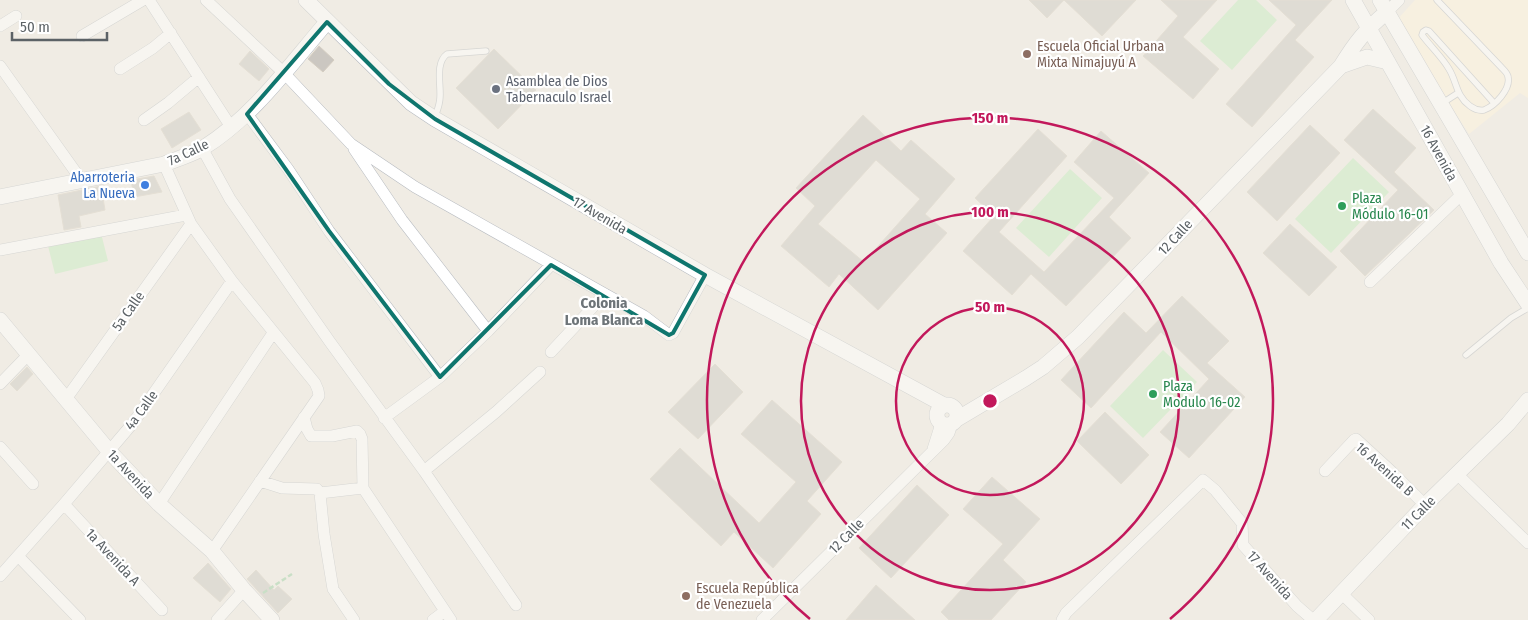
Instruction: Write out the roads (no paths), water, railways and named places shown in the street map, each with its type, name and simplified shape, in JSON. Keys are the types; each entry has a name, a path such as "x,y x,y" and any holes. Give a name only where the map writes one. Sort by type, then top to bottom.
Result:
{"street":[{"path":"82,36 143,0"},
{"path":"148,0 231,127"},
{"path":"206,0 284,72 351,144 402,220 488,331"},
{"name":"17 Avenida","path":"306,0 411,103 435,120 705,275 921,393 947,414"},
{"name":"16 Avenida","path":"1353,0 1501,263 1528,304"},
{"name":"12 Calle","path":"762,620 931,453 947,414 998,394 1043,367 1078,337 1341,66 1384,6 1399,0"},
{"name":"16 Avenida","path":"1384,6 1528,253"},
{"path":"0,26 16,16"},
{"name":"7a Calle","path":"0,197 164,164 202,148 247,114 327,22"},
{"path":"120,69 153,48 171,33"},
{"name":"12 Calle","path":"1341,66 1367,57 1388,62"},
{"path":"0,66 82,181"},
{"path":"144,120 198,78"},
{"path":"247,114 288,169 329,232 440,377"},
{"path":"351,144 415,187 644,316 669,335 672,334 705,275"},
{"path":"202,148 230,199 384,418 424,471 516,605"},
{"path":"164,164 188,219 232,281 315,383 319,396 212,551"},
{"path":"1370,282 1462,194"},
{"path":"0,250 188,219"},
{"name":"5a Calle","path":"66,399 188,219"},
{"path":"384,418 440,377 488,331 551,265"},
{"name":"4a Calle","path":"0,576 133,423 232,281"},
{"path":"551,352 605,294"},
{"name":"1a Avenida","path":"0,320 109,451 159,504 212,551 272,620"},
{"path":"159,504 273,333"},
{"path":"0,384 28,355"},
{"path":"424,471 496,412 540,372"},
{"name":"11 Calle","path":"1314,620 1526,404"},
{"path":"304,417 311,436 332,436 356,431 360,434 362,439 363,488 448,616 433,620"},
{"name":"16 Avenida B","path":"1325,471 1356,439 1425,505"},
{"path":"0,447 33,484"},
{"path":"1458,475 1528,543"},
{"name":"17 Avenida","path":"1062,620 1073,606 1203,480 1215,490 1242,523 1243,546 1297,606 1314,620"},
{"path":"260,481 282,488 317,489 320,493 324,534 334,589 354,620"},
{"path":"320,493 363,488"},
{"name":"1a Avenida A","path":"64,504 162,610"},
{"path":"18,556 80,620"},
{"path":"1341,593 1369,620"},
{"path":"217,620 249,594"}],"lane":[{"path":"1437,0 1508,76 1508,86 1504,93 1494,103 1486,109 1477,110 1468,104 1458,93 1449,68 1422,36 1422,33 1426,30 1429,31 1494,103"},
{"path":"435,120 440,99 440,76 443,57 447,54 486,50"},
{"path":"1441,104 1458,93"},
{"path":"1466,355 1512,318 1528,308"}],"place":[{"name":"Escuela Oficial Urbana Mixta Nimajuyú A","path":"1027,54"},
{"name":"Asamblea de Dios Tabernaculo Israel","path":"496,89"},
{"name":"Abarroteria La Nueva","path":"145,185"},
{"name":"Plaza Módulo 16-01","path":"1342,206"},
{"name":"Plaza Modulo 16-02","path":"1153,394"},
{"name":"Escuela República de Venezuela","path":"686,596"}],"district":[{"name":"Colonia Loma Blanca","path":"604,312"}]}
